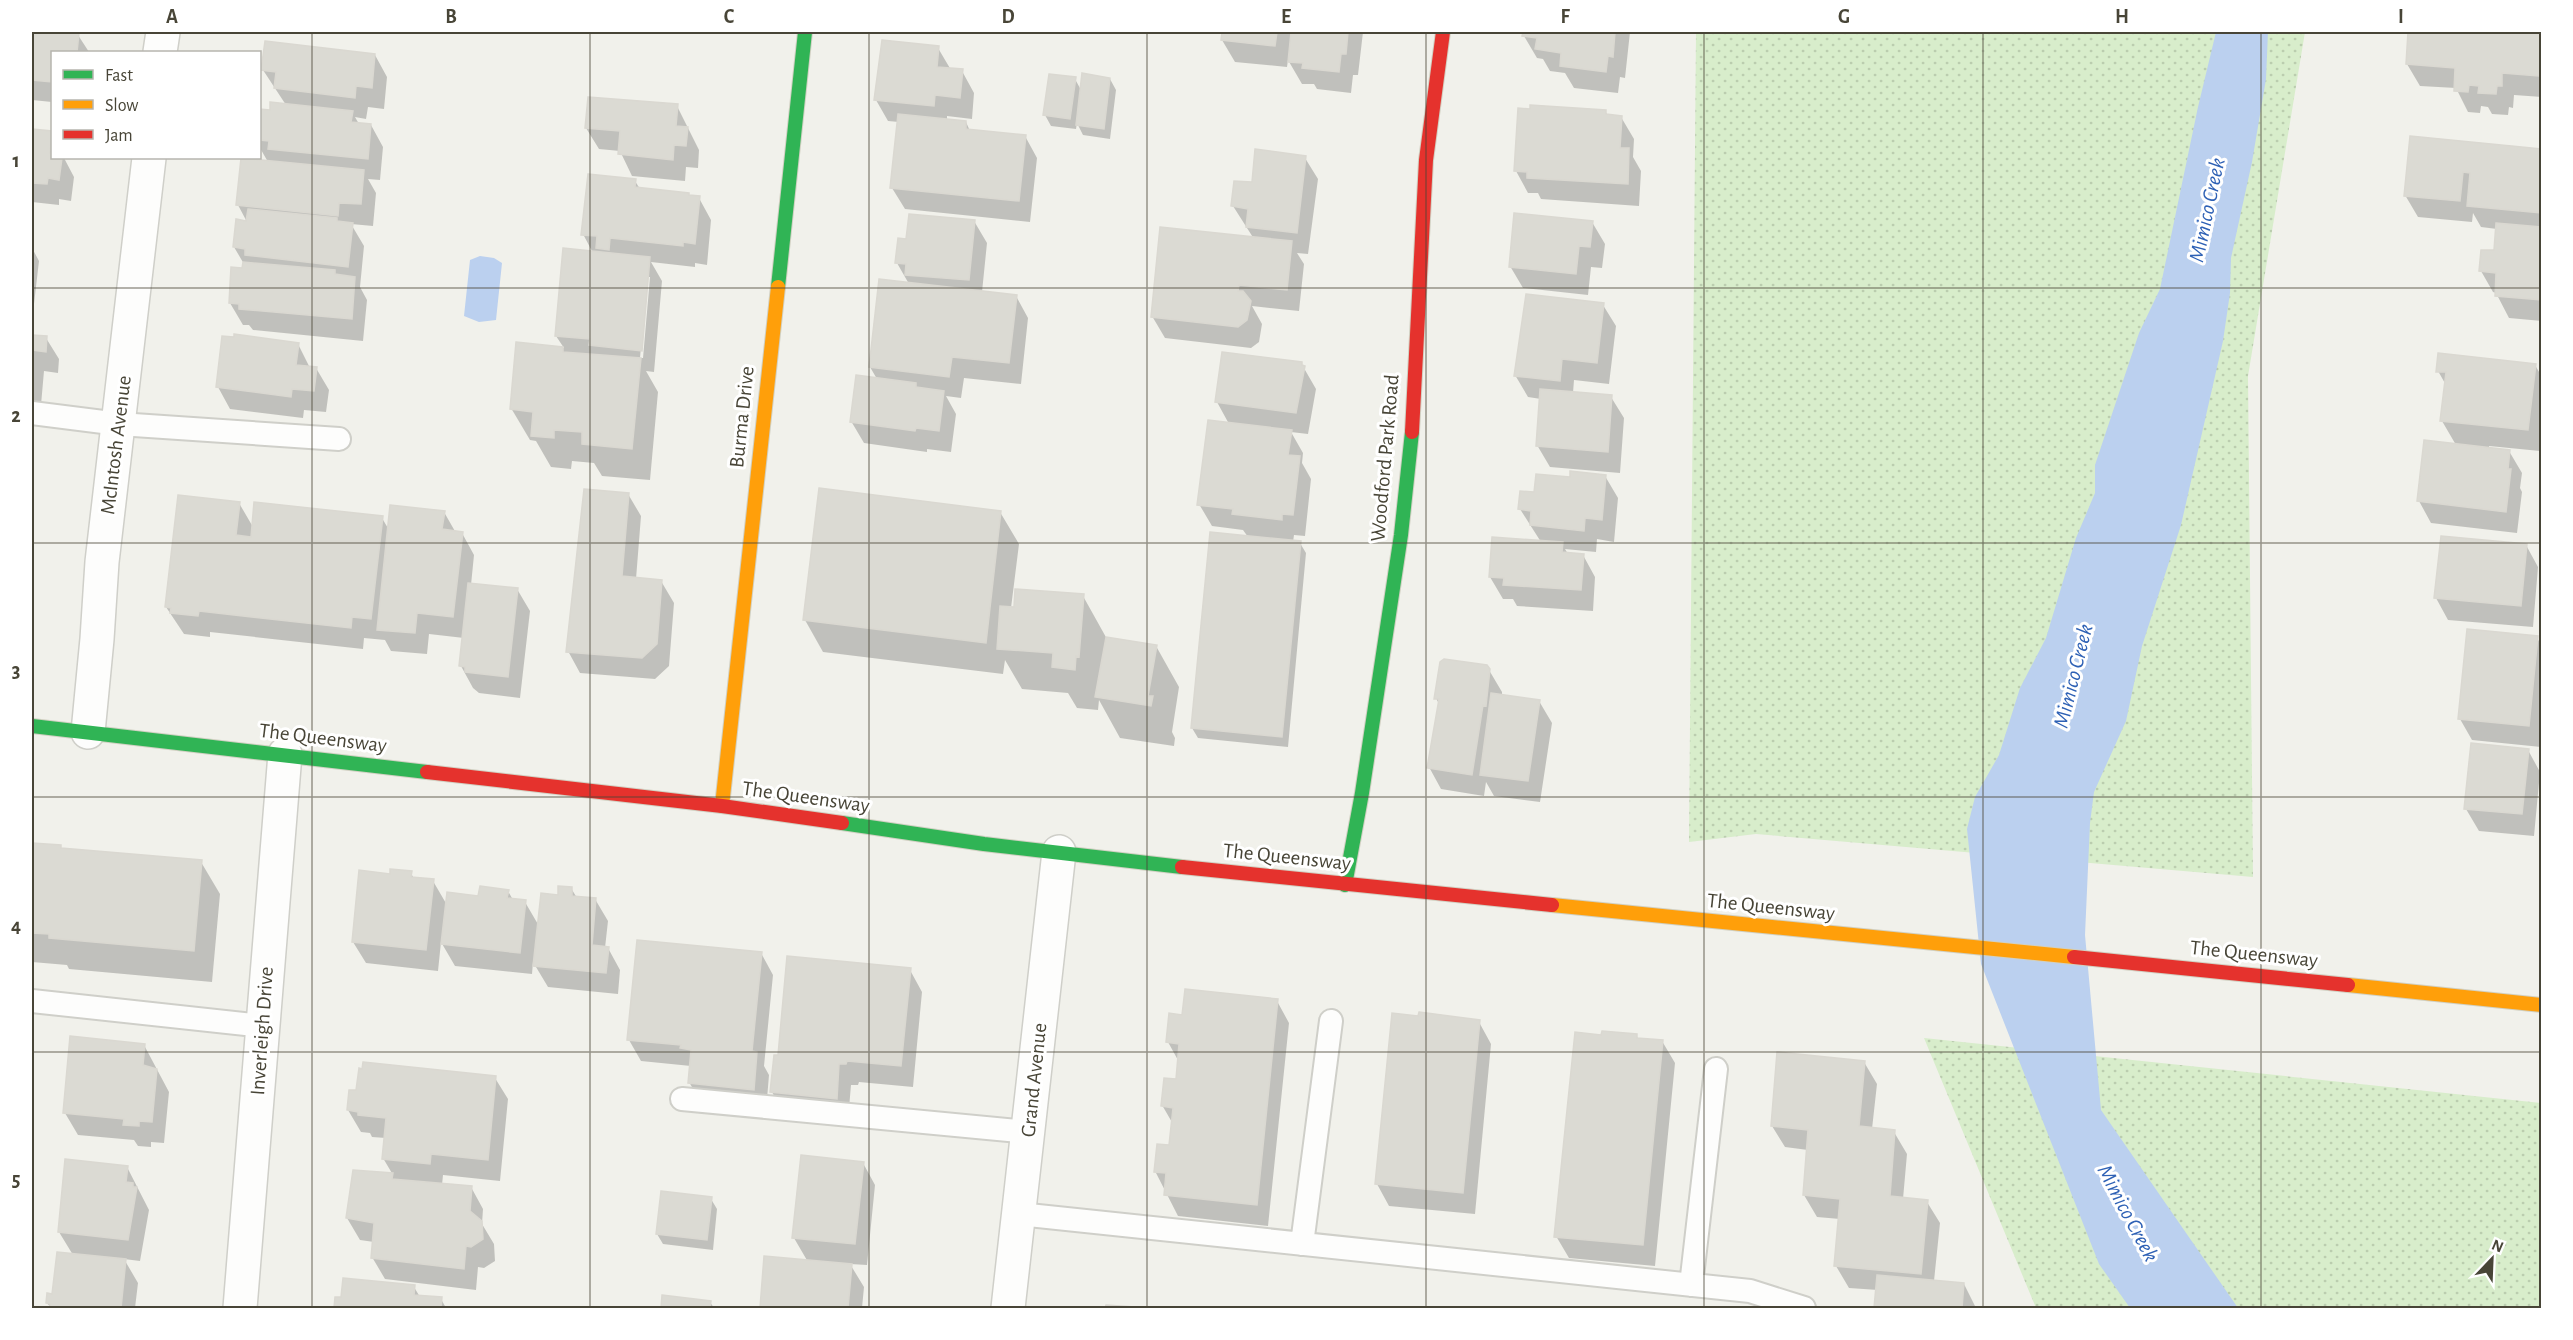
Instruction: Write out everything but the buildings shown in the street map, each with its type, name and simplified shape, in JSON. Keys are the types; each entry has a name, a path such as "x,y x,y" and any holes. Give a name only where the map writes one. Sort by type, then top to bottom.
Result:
{"main road":[{"name":"Burma Drive","path":"722,806 805,32"},
{"name":"Woodford Park Road","path":"1345,885 1362,793 1410,461 1426,160 1443,32"},
{"name":"The Queensway","path":"32,726 722,806 1059,852 1345,885 2541,1005"}],"street":[{"path":"160,51 163,32"},
{"name":"McIntosh Avenue","path":"88,732 102,562 149,159"},
{"name":"Inverleigh Drive","path":"240,1308 285,754"},
{"name":"Grand Avenue","path":"1008,1308 1059,852"}],"lane":[{"path":"32,413 119,424 339,439"},
{"path":"32,1001 263,1026"},
{"path":"1302,1244 1331,1020"},
{"path":"1691,1285 1716,1069"},
{"path":"682,1099 1028,1132"},
{"path":"1019,1214 1750,1291 1804,1308"}],"green space":[{"path":"1696,32 2305,32 2248,376 2253,877 1756,834 1689,842"},
{"path":"1924,1038 2541,1103 2541,1308 2036,1308"}],"water":[{"name":"Mimico Creek","path":"2216,32 2268,32 2266,79 2252,162 2231,258 2230,293 2223,341 2181,525 2142,646 2126,721 2094,792 2090,823 2085,935 2101,1110 2238,1308 2130,1308 2099,1264 1981,964 1967,829 1975,797 1999,755 2020,688 2046,638 2076,538 2095,493 2095,465 2139,333 2160,289"},
{"path":"480,256 494,258 502,263 496,320 479,322 464,316 470,260"}],"traffic: fast":[{"path":"778,287 805,32"},
{"path":"1345,885 1362,793 1401,535 1412,432"},
{"path":"32,726 427,772"},
{"path":"842,823 984,844 1182,867"}],"traffic: slow":[{"path":"722,806 778,287"},
{"path":"1552,905 2074,957"},
{"path":"2348,985 2542,1005"}],"traffic: jam":[{"path":"1412,432 1426,160 1443,32"},
{"path":"427,772 722,806 842,823"},
{"path":"1182,867 1552,905"},
{"path":"2074,957 2348,985"}]}
